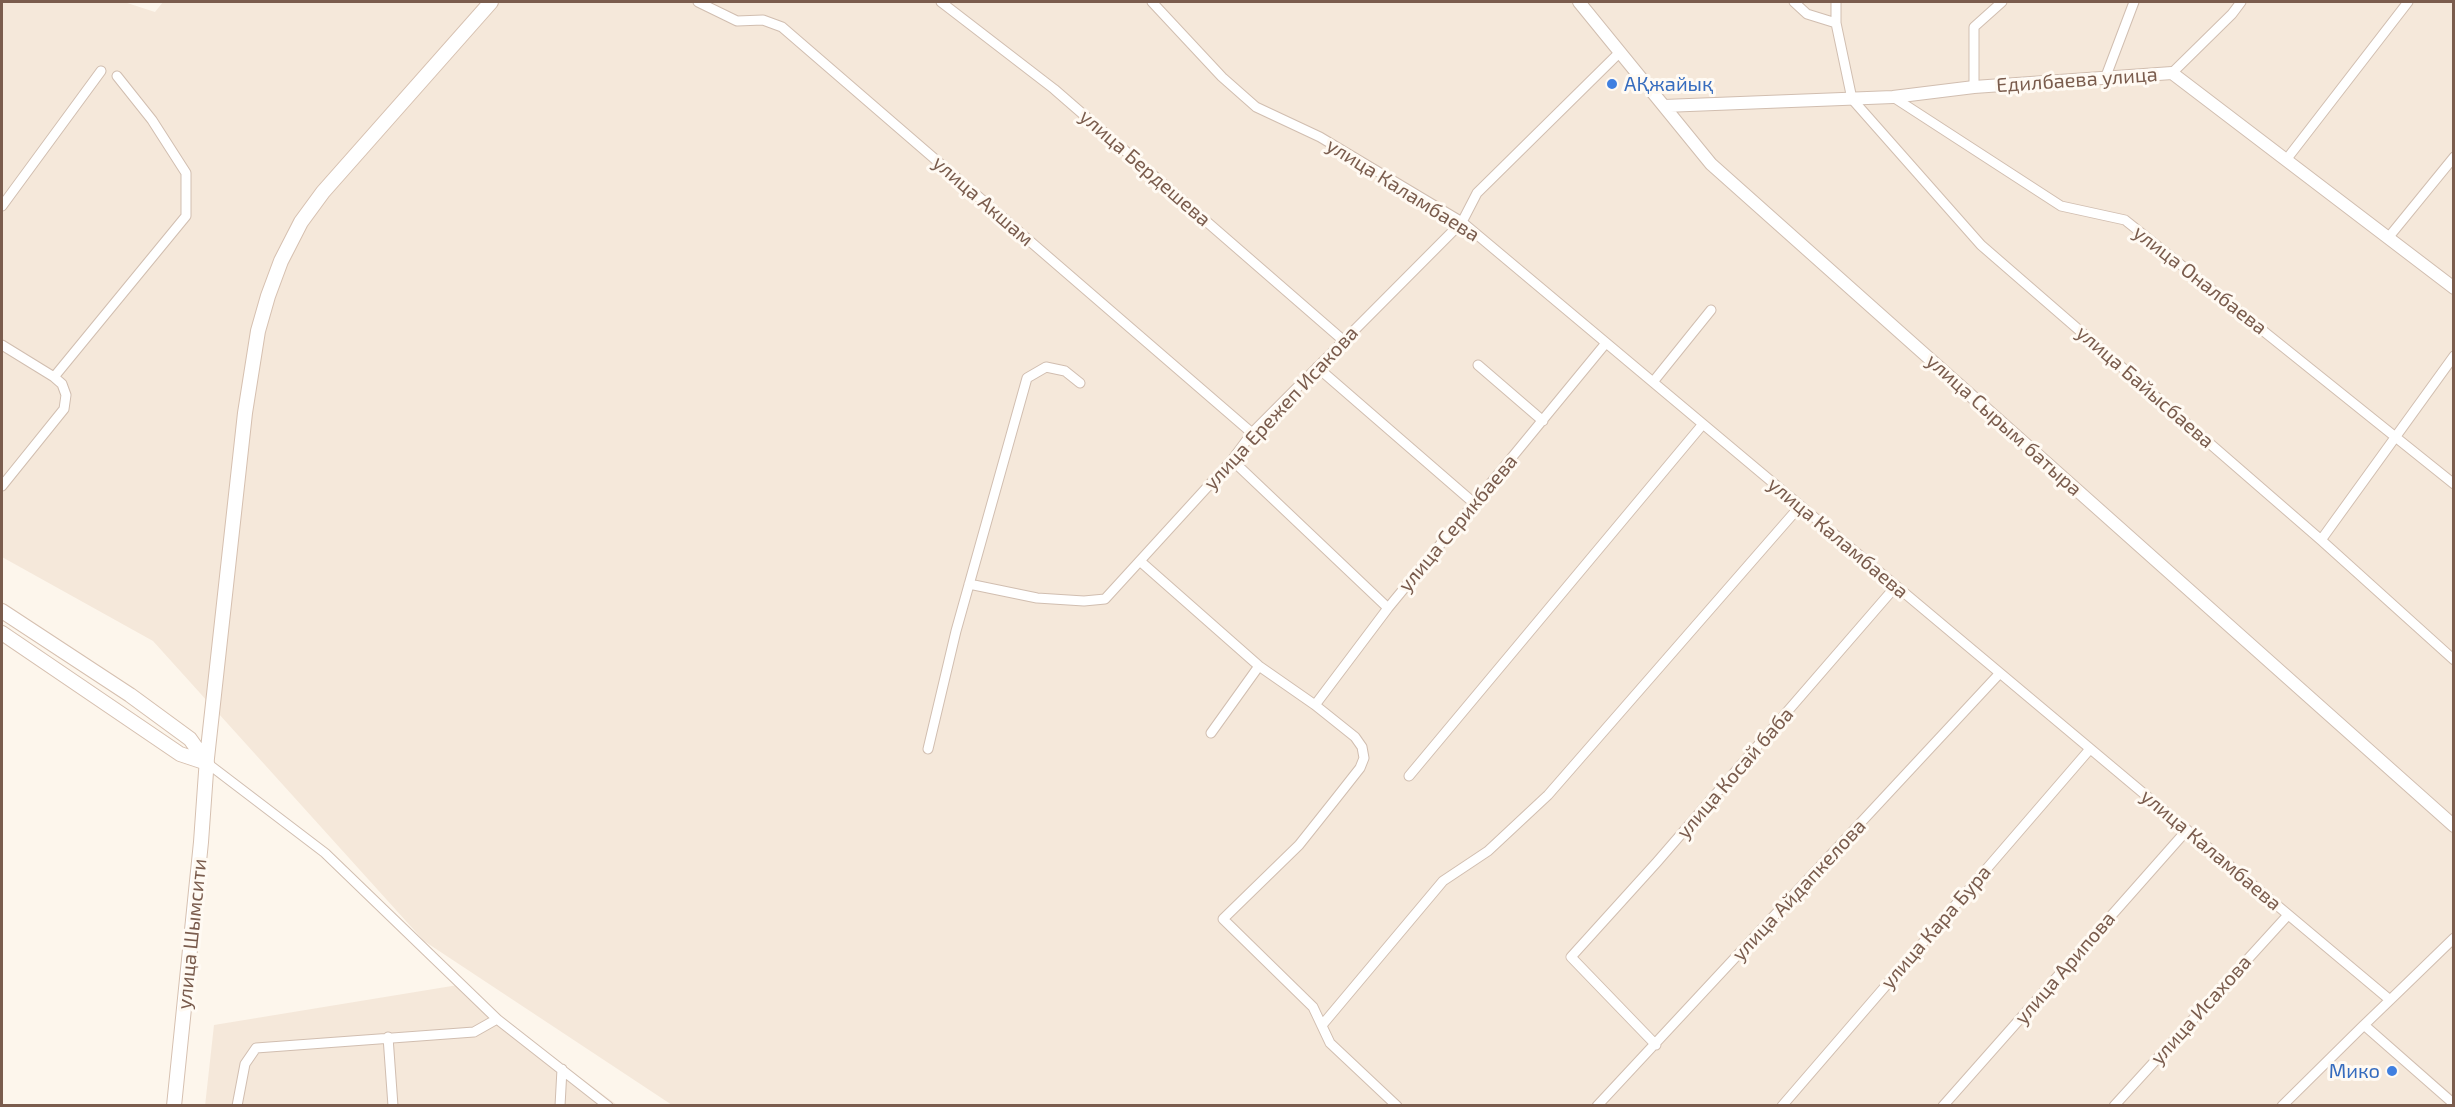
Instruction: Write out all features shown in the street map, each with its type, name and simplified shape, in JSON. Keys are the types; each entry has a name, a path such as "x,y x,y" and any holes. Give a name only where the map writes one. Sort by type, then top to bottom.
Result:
{"main road":[{"name":"улица Шымсити","path":"174,1106 244,413 258,332 281,261 301,222 323,192 491,2"},
{"path":"2,611 130,695 190,739 207,763"},
{"path":"2,633 180,754 207,763"}],"street":[{"name":"улица Акшам","path":"698,2 737,21 763,20 782,27 1252,433"},
{"name":"улица Бердешева","path":"941,2 1054,89 1344,341"},
{"name":"улица Каламбаева","path":"1152,2 1222,77 1256,107 1320,137 1462,222 2390,1000"},
{"name":"улица Сырым батыра","path":"1579,2 1711,164 2454,826"},
{"path":"1794,2 1807,14 1836,23"},
{"path":"1836,2 1836,23 1852,99"},
{"path":"1974,87 1974,27 2002,2"},
{"path":"2106,76 2134,2"},
{"path":"2172,73 2232,14 2241,2"},
{"path":"2286,160 2408,2"},
{"name":"улица Ережеп Исакова","path":"969,584 1037,598 1084,601 1105,599 1232,460 1252,433 1462,222 1477,193 1620,52"},
{"path":"2,206 101,71"},
{"name":"Едилбаева улица","path":"1664,106 1852,99 2106,76 2172,73 2454,288"},
{"path":"54,377 186,216 186,173 152,120 117,76"},
{"name":"улица Оналбаева","path":"1893,96 2061,206 2125,220 2454,484"},
{"name":"улица Байысбаева","path":"1852,99 1981,245 2321,540 2454,660"},
{"path":"2388,238 2454,157"},
{"path":"1653,382 1711,310"},
{"name":"улица Серикбаева","path":"1315,705 1388,608 1606,343"},
{"path":"2,345 54,377 62,384 66,395 64,409 2,486"},
{"path":"2321,540 2454,356"},
{"path":"1478,365 1543,421"},
{"path":"928,749 969,584 1027,378 1046,367 1065,370 1080,382"},
{"path":"1317,367 1475,504"},
{"path":"1409,776 1702,424"},
{"path":"1232,460 1388,608"},
{"path":"1323,1024 1443,881 1488,851 1548,795 1800,506"},
{"path":"1141,562 1259,666 1315,705 1355,738 1362,747 1364,758 1360,768 1299,845 1223,919 1313,1007 1330,1043 1397,1106"},
{"name":"улица Косай баба","path":"1656,1045 1571,957 1658,862 1896,586"},
{"path":"1211,733 1259,666"},
{"name":"улица Айдапкелова","path":"1597,1106 2000,673"},
{"name":"улица Кара Бура","path":"1782,1106 2090,749"},
{"path":"207,763 325,854 497,1018 608,1106"},
{"name":"улица Арипова","path":"1943,1106 2187,830"},
{"name":"улица Исахова","path":"2114,1106 2288,915"},
{"path":"2282,1106 2454,938"},
{"path":"237,1106 246,1064 256,1048 474,1032 497,1018"},
{"path":"2364,1024 2454,1104"},
{"path":"388,1037 393,1106"},
{"path":"560,1106 562,1070"}],"shaded area":[{"path":"2,2 124,2 155,12 163,2 2453,2 2453,1105 672,1105 424,941 153,641 2,557"},
{"path":"458,985 617,1105 205,1106 214,1025"}],"place":[{"name":"АҚжайық","path":"1612,84"},
{"name":"Мико","path":"2392,1071"}]}
